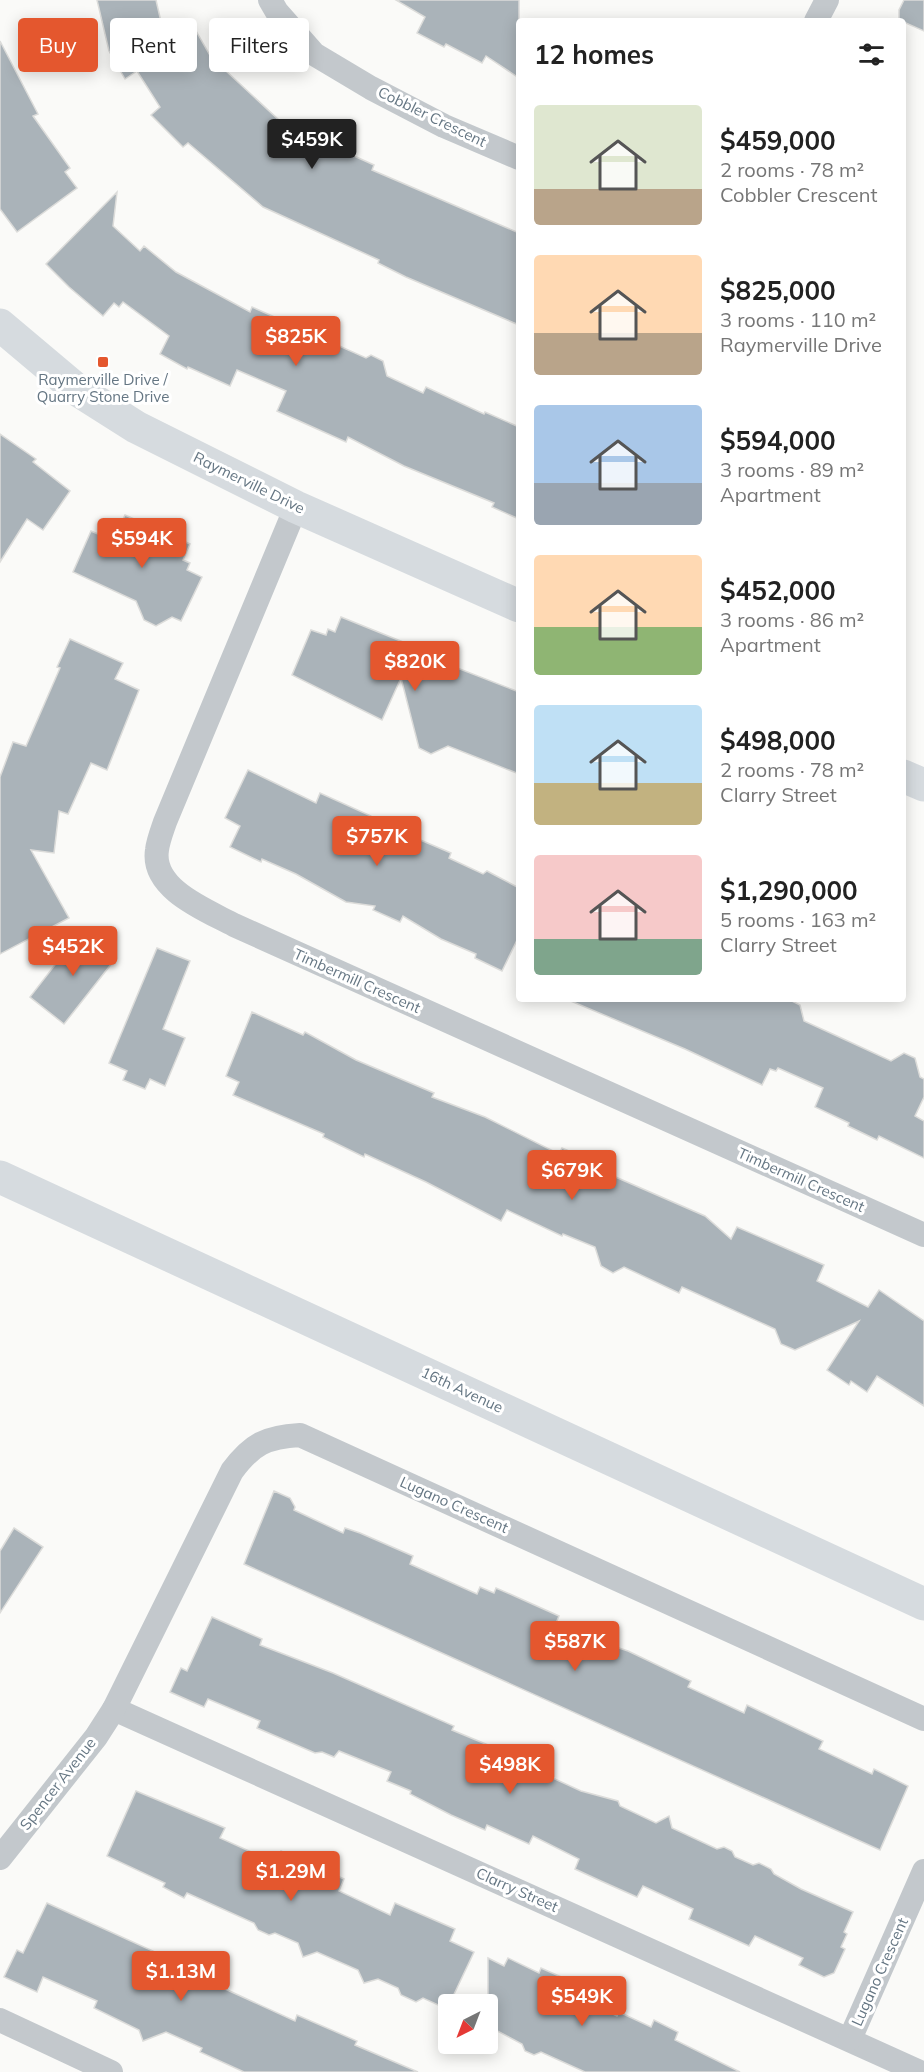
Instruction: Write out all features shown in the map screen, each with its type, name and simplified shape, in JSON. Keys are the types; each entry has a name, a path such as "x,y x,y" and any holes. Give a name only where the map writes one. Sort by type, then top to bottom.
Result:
{"main road":[{"name":"Raymerville Drive","path":"4,336 76,389 136,427 296,507 516,605"},
{"path":"906,777 924,785"},
{"name":"16th Avenue","path":"0,1177 924,1604"}],"street":[{"name":"Cobbler Crescent","path":"270,0 277,12 314,54 371,88 444,126 516,157"},
{"path":"818,18 827,0"},
{"name":"Timbermill Crescent","path":"296,507 165,822 156,852 160,875 187,900 234,925 924,1235"},
{"name":"Lugano Crescent","path":"114,1708 232,1471 256,1445 276,1436 300,1435 924,1719"},
{"name":"Spencer Avenue","path":"0,1858 96,1737 114,1708"},
{"name":"Clarry Street","path":"114,1708 920,2072"},
{"name":"Lugano Crescent","path":"850,2040 924,1871"},
{"path":"0,2020 111,2072"}],"building":[{"path":"97,0 156,0 160,18 110,18 110,53"},
{"path":"396,0 519,0 519,18 516,18 516,76 486,56 482,63 446,44 444,47 417,33 425,17"},
{"path":"904,0 924,0 924,31 906,23 906,18 899,18 899,10"},
{"path":"197,33 209,54 209,72 227,72 307,146 312,137 374,165 372,170 516,232 516,324 406,277 378,263 379,260 263,207 188,143 183,147 151,115 160,107 138,72 197,72"},
{"path":"0,41 38,114 33,116 70,168 65,172 77,188 17,232 0,209"},
{"path":"121,72 136,72 125,79"},
{"path":"117,192 113,226 140,251 144,246 176,272 250,312 252,307 366,358 371,355 383,361 387,376 423,393 426,387 484,414 485,412 516,426 516,518 492,507 494,503 404,466 348,437 346,442 277,411 286,391 237,370 230,386 188,367 187,369 160,354 169,336 123,302 119,307 114,303 103,316 46,264"},
{"path":"0,434 36,459 33,462 70,491 43,530 27,519 0,562"},
{"path":"125,515 190,544 183,560 190,563 187,570 202,577 181,621 172,617 156,626 144,620 136,601 73,572 91,531 105,537 108,530 116,534"},
{"path":"341,617 408,644 406,648 516,691 516,773 448,746 431,754 419,748 401,678 382,720 292,675 311,630 326,635 328,629 335,632"},
{"path":"70,639 123,663 115,679 139,690 107,770 91,763 68,814 59,811 54,853 31,850 69,918 0,954 0,777 13,742 26,746"},
{"path":"248,770 316,803 320,793 371,816 373,820 451,853 449,858 483,874 487,871 516,886 516,942 502,971 475,958 476,954 441,939 403,916 400,922 373,910 375,906 346,902 296,874 262,859 261,862 230,847 240,826 225,818"},
{"path":"82,930 116,958 64,1024 30,997"},
{"path":"157,948 190,961 163,1029 185,1038 165,1086 150,1079 145,1089 123,1080 127,1071 109,1063"},
{"path":"573,1002 794,1002 800,1005 804,1021 891,1061 904,1053 915,1058 920,1077 924,1079 924,1097 915,1116 924,1121 924,1158 879,1136 877,1140 848,1126 849,1123 815,1107 823,1088 778,1068 776,1071 770,1069 762,1085 685,1049"},
{"path":"252,1012 303,1035 305,1032 356,1060 434,1093 432,1097 485,1117 559,1154 562,1148 590,1160 588,1165 705,1216 731,1239 737,1227 824,1265 817,1281 868,1307 879,1290 924,1321 924,1406 877,1376 867,1392 851,1381 849,1385 827,1370 859,1321 795,1350 781,1344 775,1329 682,1287 679,1293 624,1267 613,1273 601,1266 595,1247 563,1234 562,1236 507,1210 501,1221 426,1182 365,1154 364,1157 323,1137 324,1134 233,1095 239,1082 226,1076"},
{"path":"274,1491 290,1498 295,1507 294,1510 343,1533 345,1528 413,1556 410,1564 477,1594 480,1587 494,1593 496,1588 510,1594 559,1616 554,1628 610,1653 613,1646 628,1651 691,1681 688,1687 744,1713 747,1705 823,1741 819,1749 872,1774 874,1769 908,1786 880,1850 244,1564"},
{"path":"14,1528 43,1547 0,1613 0,1551"},
{"path":"212,1617 262,1639 260,1645 333,1673 454,1726 452,1730 488,1745 494,1751 581,1791 618,1801 620,1806 656,1823 669,1816 672,1828 717,1849 724,1847 732,1851 735,1857 753,1865 759,1863 801,1889 853,1912 844,1932 847,1934 841,1947 845,1949 834,1973 824,1977 799,1965 803,1958 755,1936 749,1946 689,1919 693,1909 643,1886 637,1897 601,1881 575,1869 579,1859 533,1836 529,1844 487,1825 485,1830 451,1815 410,1794 411,1791 387,1781 391,1772 339,1751 334,1757 322,1752 315,1753 257,1728 260,1721 208,1699 204,1707 170,1692 181,1668 187,1671"},
{"path":"136,1791 225,1828 220,1838 276,1863 281,1851 344,1879 339,1891 390,1915 395,1903 455,1929 450,1941 474,1952 454,1994 438,1994 438,2005 423,1998 416,2002 401,1995 398,1988 378,1979 364,1983 358,1970 317,1952 303,1957 298,1943 275,1933 269,1935 258,1930 254,1923 187,1893 184,1898 163,1887 165,1883 107,1856"},
{"path":"47,1903 190,1968 199,1961 203,1974 225,1983 223,1988 295,2021 297,2015 357,2041 355,2045 418,2072 244,2072 200,2052 202,2048 166,2032 143,2041 139,2030 94,2008 97,2001 43,1977 37,1992 4,1977 17,1950 23,1953"},
{"path":"488,1958 504,1966 508,1958 539,1973 541,1968 568,1980 563,1991 617,2016 619,2012 651,2027 654,2020 678,2032 675,2040 740,2072 585,2072 541,2052 534,2055 525,2051 522,2044 498,2031 498,1994 488,1994"}],"place":[{"name":"Raymerville Drive / Quarry Stone Drive","path":"103,362"}]}
